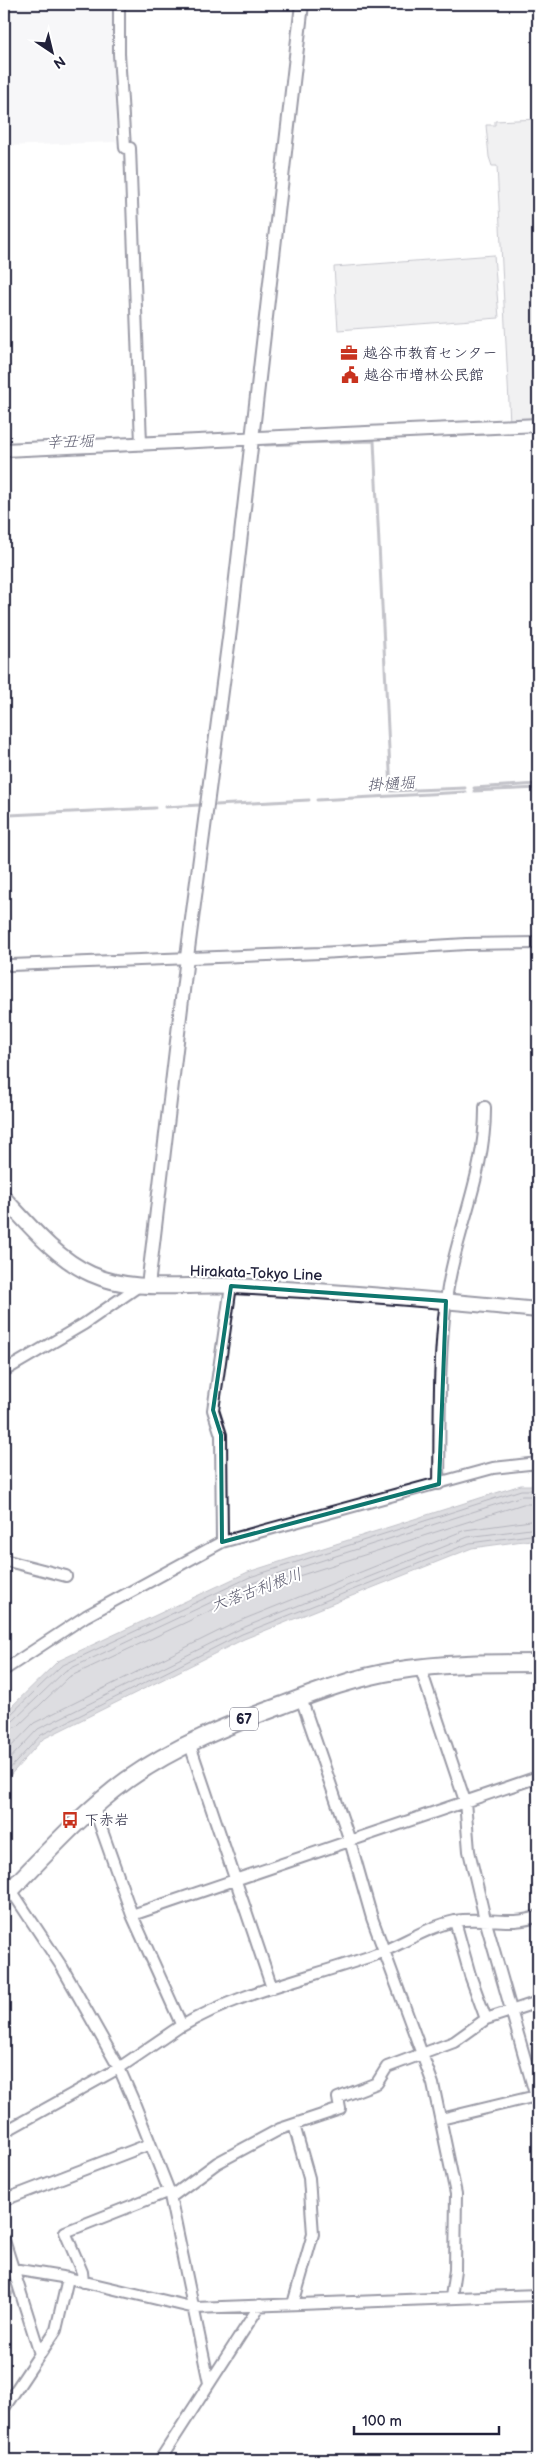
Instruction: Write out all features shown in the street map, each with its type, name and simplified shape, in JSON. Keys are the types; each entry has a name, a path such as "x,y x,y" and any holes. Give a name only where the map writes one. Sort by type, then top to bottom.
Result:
{"main road":[{"name":"Hirakata-Tokyo Line","path":"4,1198 9,1210 65,1260 93,1275 144,1286 230,1286 446,1301 538,1310"},
{"name":"67","path":"7,1893 94,1808 127,1780 189,1742 215,1730 301,1698 371,1676 420,1667 538,1663"}],"street":[{"path":"120,4 119,54 128,148 140,443"},
{"path":"4,1372 144,1286 230,630 272,249 302,4"},
{"path":"4,450 538,425"},
{"path":"9,963 321,953 466,944 538,943"},
{"path":"439,1484 441,1372 446,1301 485,1136 485,1107"},
{"path":"222,1542 221,1435 213,1410 230,1286"},
{"path":"4,1670 86,1616 222,1542 494,1468 538,1463"},
{"path":"4,1560 66,1576"},
{"path":"420,1667 465,1801 469,1851 485,1919 537,2100 441,2119"},
{"path":"301,1698 350,1841 372,1918 433,2084 456,2194 455,2270 451,2297"},
{"path":"189,1742 272,1988"},
{"path":"132,1915 538,1777"},
{"path":"94,1808 132,1915 182,2025"},
{"path":"7,1893 62,1967 119,2068 170,2194 209,2383"},
{"path":"4,2132 119,2068 182,2025 233,2000 384,1951 456,1921 485,1919 507,1922 538,1916"},
{"path":"456,1921 470,1975 486,2019"},
{"path":"83,2282 82,2272 66,2232 170,2194 217,2163 280,2129 340,2109 338,2098 378,2083 387,2067 422,2056 454,2042 486,2019 538,2002"},
{"path":"293,2304 313,2234 309,2178 294,2125"},
{"path":"4,2200 150,2144"},
{"path":"5,2247 40,2354"},
{"path":"13,2270 68,2278 195,2308 451,2297 538,2296"},
{"path":"4,2408 56,2330 68,2278"},
{"path":"160,2460 260,2305"}],"highlighted area":[{"path":"231,1286 446,1301 439,1484 222,1542 221,1435 213,1410"}],"shaded area":[{"path":"4,4 112,4 116,142 4,146"},
{"path":"538,119 538,421 510,423 497,166 492,166 489,157 486,125 495,125 495,121"},
{"path":"494,255 499,318 338,330 334,267"}],"water":[{"name":"大落古利根川","path":"521,1485 538,1485 538,1539 472,1548 244,1639 43,1739 4,1782 4,1714 58,1661 248,1572"}],"waterway":[{"name":"辛丑堀","path":"462,435 485,434"},
{"path":"299,443 374,441 391,791 465,788"},
{"name":"辛丑堀","path":"265,445 292,444"},
{"name":"辛丑堀","path":"144,450 195,447"},
{"name":"辛丑堀","path":"100,452 137,450"},
{"name":"掛樋堀","path":"474,788 538,784"},
{"name":"掛樋堀","path":"474,791 538,788"},
{"name":"掛樋堀","path":"317,800 466,792"},
{"name":"掛樋堀","path":"216,805 309,800"},
{"name":"掛樋堀","path":"165,807 200,805"},
{"name":"掛樋堀","path":"9,815 155,808"},
{"path":"4,2308 14,2290"}],"place":[{"name":"越谷市教育センター","path":"349,353"},
{"name":"越谷市増林公民館","path":"350,375"},
{"name":"下赤岩","path":"70,1820"}]}
